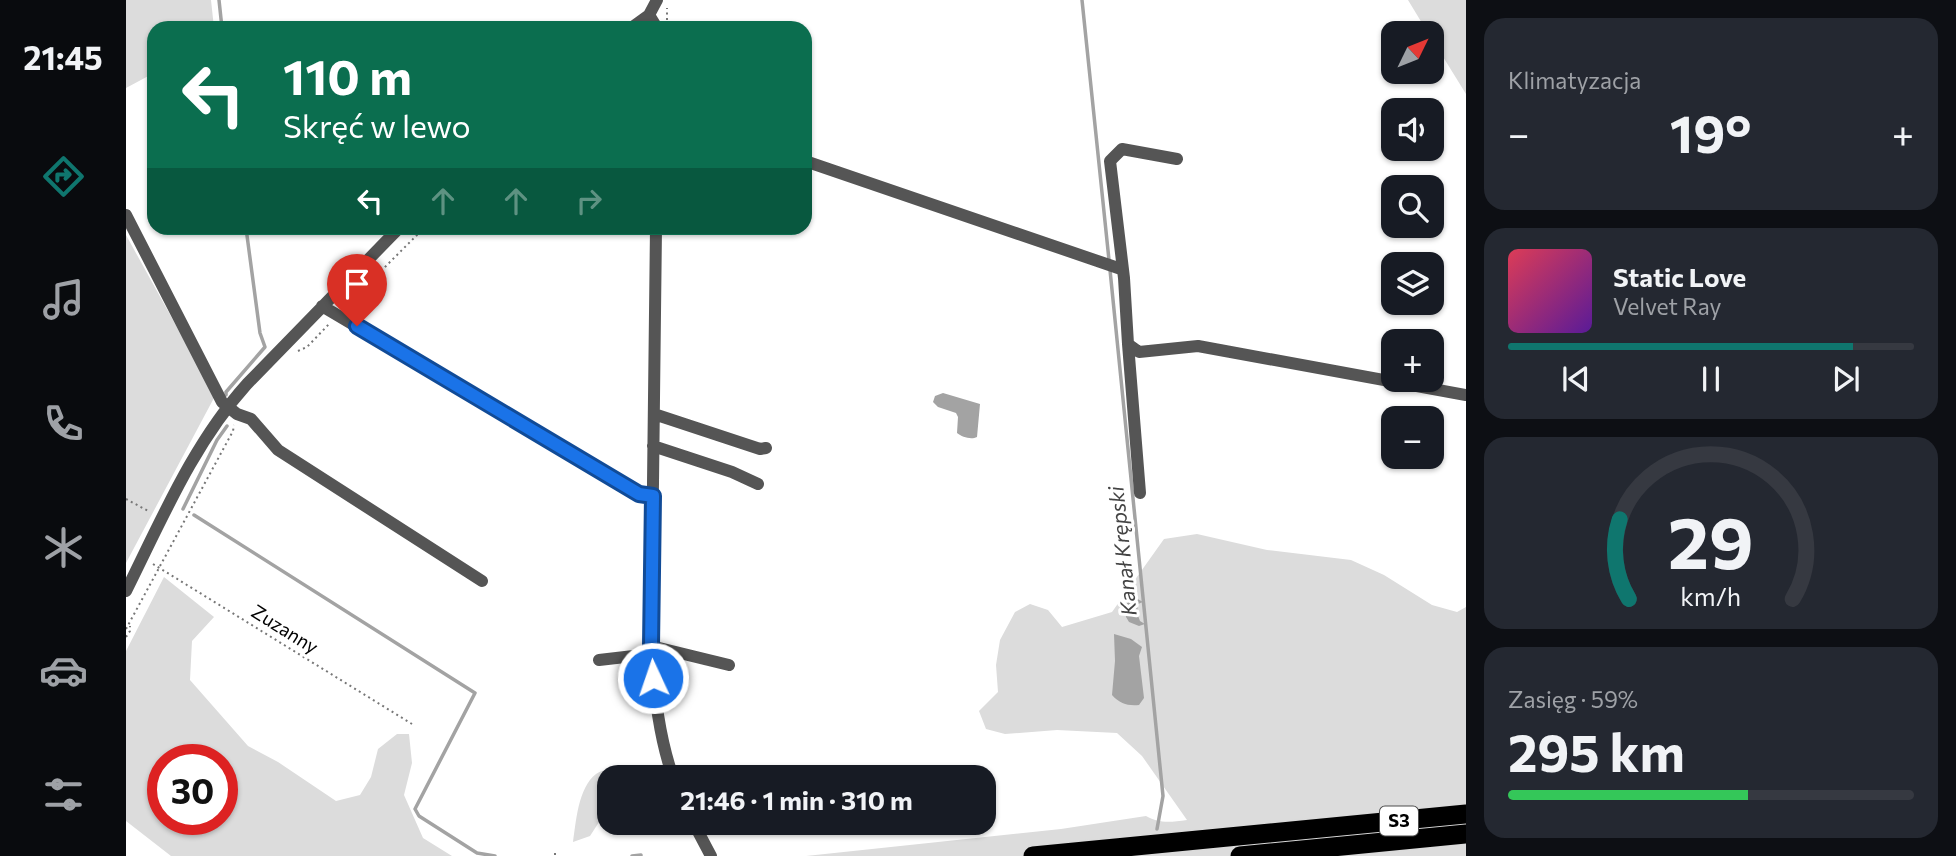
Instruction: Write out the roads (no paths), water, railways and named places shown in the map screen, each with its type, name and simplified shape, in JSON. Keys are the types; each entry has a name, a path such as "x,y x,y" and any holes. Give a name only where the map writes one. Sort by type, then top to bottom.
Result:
{"highway":[{"name":"S3","path":"1033,856 1466,814"},
{"name":"S3","path":"1240,856 1466,834"}],"street":[{"path":"641,21 649,15 657,0"},
{"path":"649,15 653,21"},
{"path":"1140,493 1124,278 1110,161 1122,149 1177,159"},
{"path":"812,163 1121,268"},
{"path":"126,215 222,402 237,414 251,419 278,450 482,581"},
{"path":"126,591 195,455 227,407 392,235"},
{"path":"656,235 651,650 658,719 669,765"},
{"path":"322,306 639,494 653,496"},
{"path":"1128,344 1139,352 1198,346 1466,395"},
{"path":"654,414 760,449 766,448"},
{"path":"653,446 732,472 758,484"},
{"path":"598,660 651,650 729,665"},
{"path":"700,835 711,856"}],"waterway":[{"path":"219,0 221,21"},
{"name":"Kanał Krępski","path":"1082,0 1109,260"},
{"path":"226,395 265,347 260,333 247,235"},
{"name":"Kanał Krępski","path":"1110,270 1163,796 1157,829"},
{"path":"183,509 217,440 227,426"},
{"path":"194,515 475,693 415,809 419,816 477,853 495,856"},
{"path":"632,856 641,855"}]}
